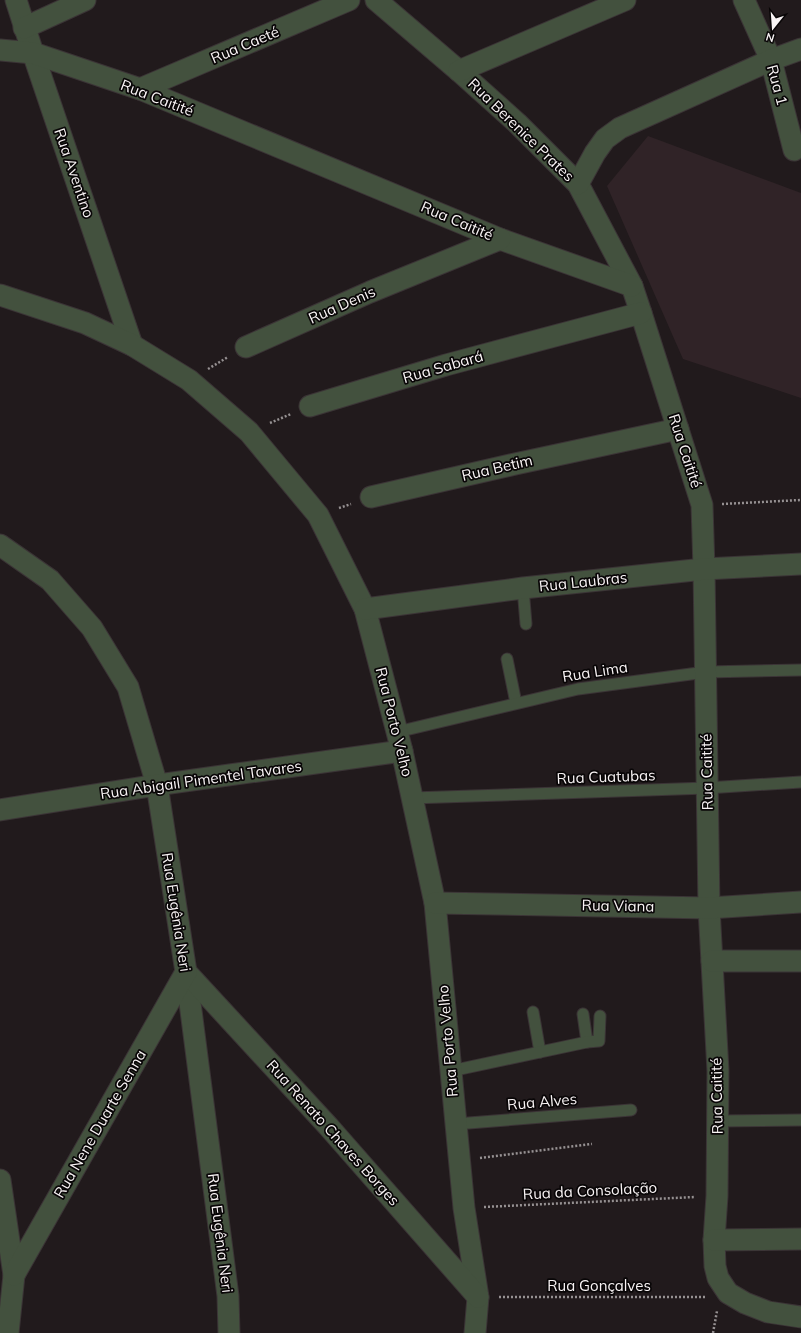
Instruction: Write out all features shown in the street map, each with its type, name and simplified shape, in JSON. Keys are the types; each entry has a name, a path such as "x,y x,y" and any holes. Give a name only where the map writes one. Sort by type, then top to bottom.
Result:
{"street":[{"name":"Rua Aventino","path":"16,0 24,28 132,345"},
{"path":"24,28 85,0"},
{"name":"Rua Caeté","path":"140,89 349,0"},
{"name":"Rua Berenice Prates","path":"376,0 518,124 578,184 632,286"},
{"path":"459,71 625,0"},
{"name":"Rua 1","path":"744,0 771,60 794,150"},
{"path":"578,184 595,153 605,139 620,128 771,60 801,49"},
{"name":"Rua Caitité","path":"0,50 33,53 140,89 500,239 632,286 702,505 706,672 708,908 718,1071 717,1196 714,1240 715,1266 718,1278 719,1298"},
{"name":"Rua Denis","path":"246,347 370,292 500,239"},
{"name":"Rua Porto Velho","path":"0,295 84,323 132,345 189,380 249,432 318,515 366,609 400,742 435,903 464,1208 478,1297 475,1333"},
{"name":"Rua Sabará","path":"310,406 446,365 641,313"},
{"name":"Rua Betim","path":"371,497 678,429"},
{"name":"Rua Eugênia Neri","path":"0,545 50,580 92,628 128,687 157,785 186,972 228,1296 229,1333"},
{"name":"Rua Laubras","path":"366,609 523,588 704,569 801,564"},
{"name":"Rua Abigail Pimentel Tavares","path":"0,810 157,785 400,742"},
{"name":"Rua Viana","path":"435,903 708,908 801,902"},
{"path":"712,961 801,961"},
{"name":"Rua Nene Duarte Senna","path":"14,1275 186,972"},
{"name":"Rua Renato Chaves Borges","path":"186,972 328,1126 478,1297"},
{"path":"0,1180 14,1275 8,1333"},
{"path":"714,1240 801,1239"},
{"path":"719,1298 745,1303 768,1312 801,1317"}],"lane":[{"path":"523,588 526,624"},
{"path":"507,660 516,703"},
{"name":"Rua Lima","path":"400,742 516,703 578,689 706,672 801,670"},
{"name":"Rua Cuatubas","path":"412,798 707,788 801,782"},
{"path":"533,1012 540,1052"},
{"path":"583,1014 587,1042"},
{"path":"451,1071 587,1042 599,1041 600,1016"},
{"name":"Rua Alves","path":"456,1124 631,1110"},
{"path":"718,1121 801,1120"}],"path":[{"path":"189,380 246,347"},
{"path":"249,432 310,406"},
{"path":"318,515 371,497"},
{"path":"702,505 801,500"},
{"path":"459,1160 592,1144"},
{"name":"Rua da Consolação","path":"464,1208 717,1196"},
{"name":"Rua Gonçalves","path":"478,1297 719,1298"},
{"path":"713,1333 719,1298"}],"shaded area":[{"path":"648,136 801,193 801,398 683,359 607,186"}]}
